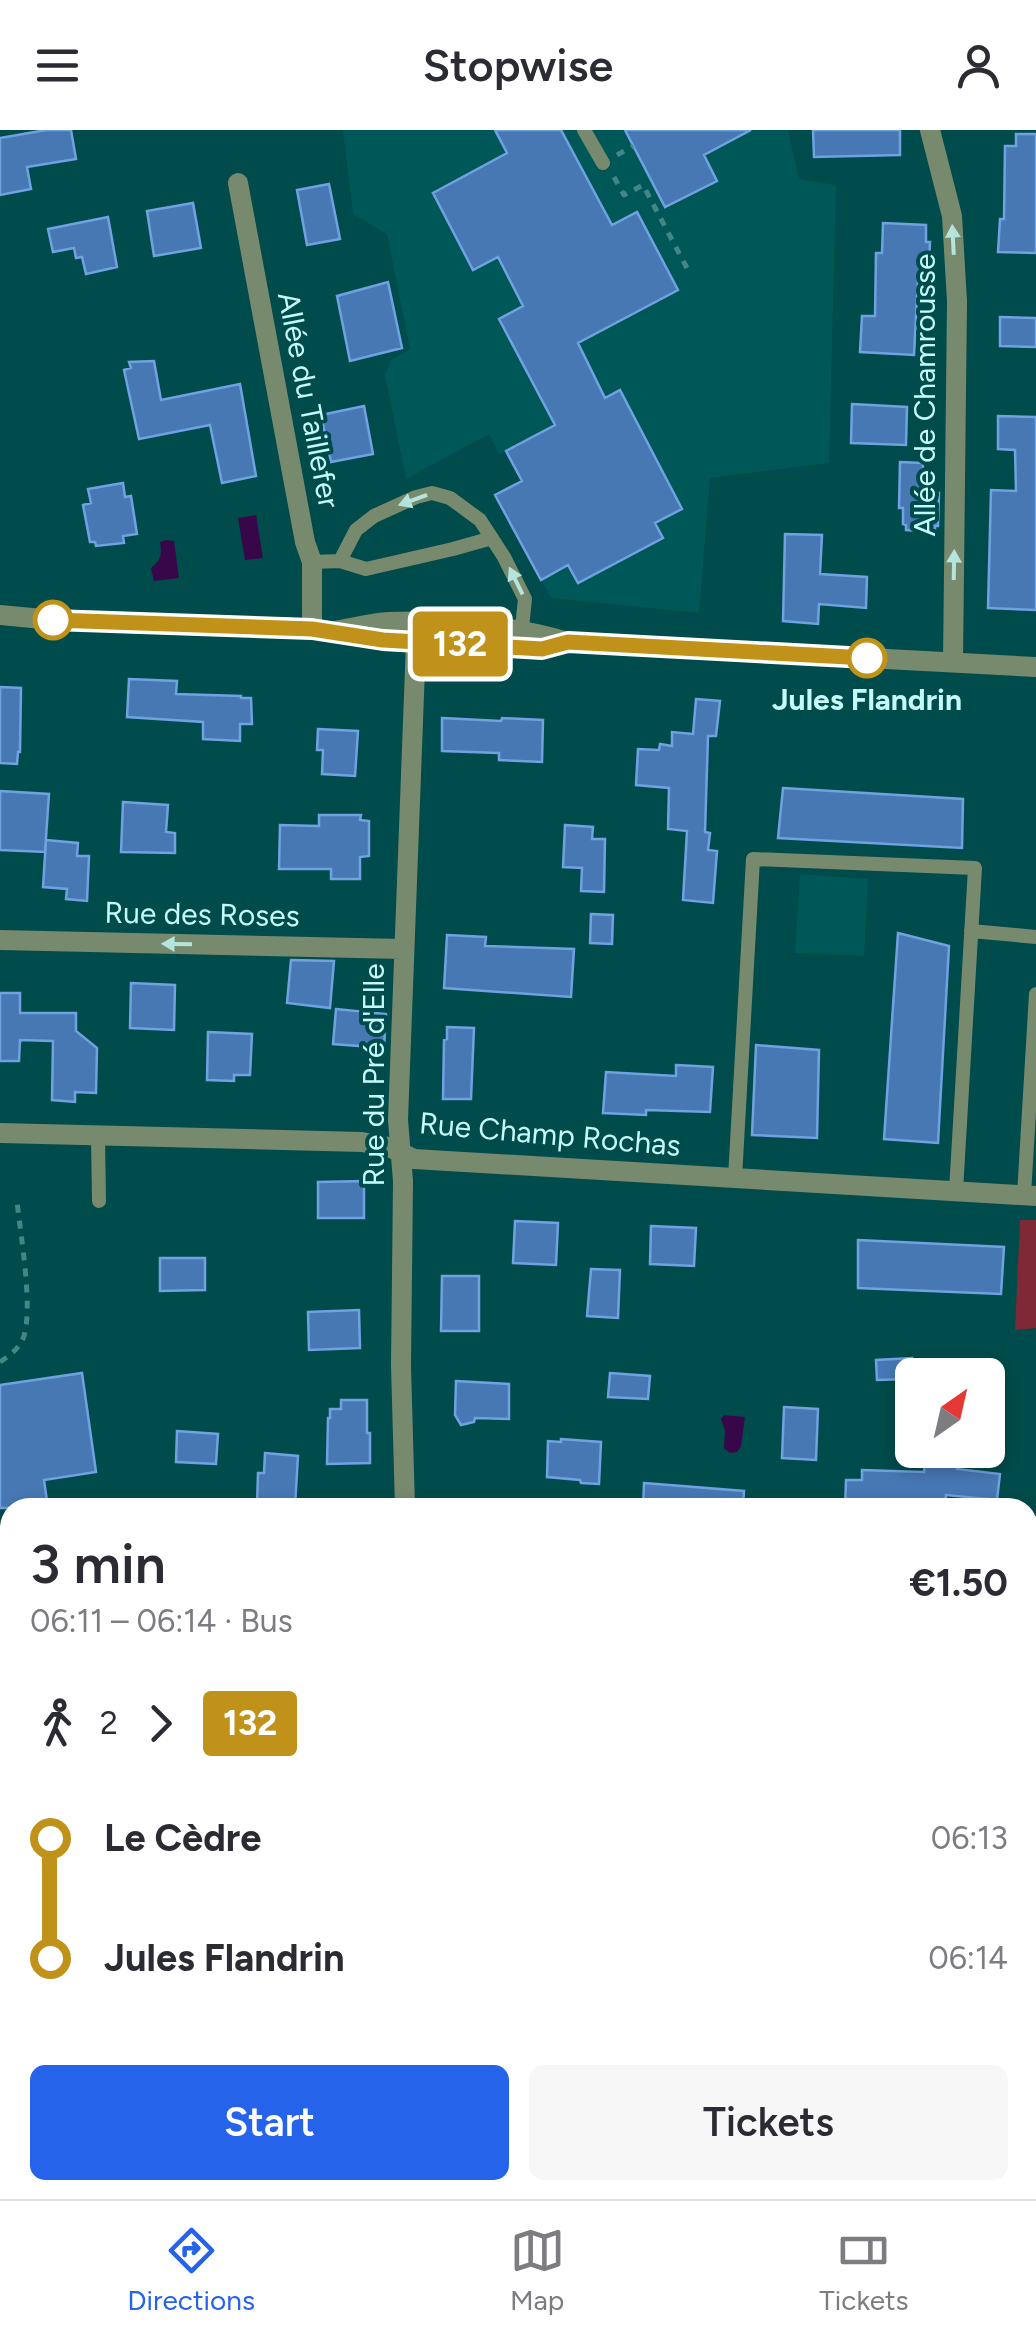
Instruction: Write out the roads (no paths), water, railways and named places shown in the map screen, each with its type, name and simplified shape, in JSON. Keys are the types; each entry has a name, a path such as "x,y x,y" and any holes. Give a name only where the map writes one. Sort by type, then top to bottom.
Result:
{"street":[{"name":"Allée de Chamrousse","path":"930,130 952,216 956,301 953,662"},
{"name":"Allée du Taillefer","path":"238,183 304,542 312,562 312,629"},
{"path":"0,615 312,629 416,642 521,638"},
{"path":"335,631 386,622 443,622 521,638 542,649 568,642 1036,667"},
{"name":"Rue du Pré d'Elle","path":"405,1498 402,1152 398,1120 416,642"},
{"name":"Rue des Roses","path":"0,940 403,949"},
{"name":"Rue Champ Rochas","path":"0,1133 333,1140 362,1142 414,1159 1030,1195"}],"lane":[{"path":"584,130 603,163"},
{"path":"340,560 356,530 374,516 432,493 450,498 480,520 504,557 524,599 521,638"},
{"path":"312,562 340,560 366,569 492,538"},
{"path":"735,1178 754,859 975,868 956,1191"},
{"path":"971,931 1036,937"},
{"path":"1030,1195 1036,994"},
{"path":"98,1137 99,1200"}],"place":[{"name":"Jules Flandrin","path":"867,658"}]}
